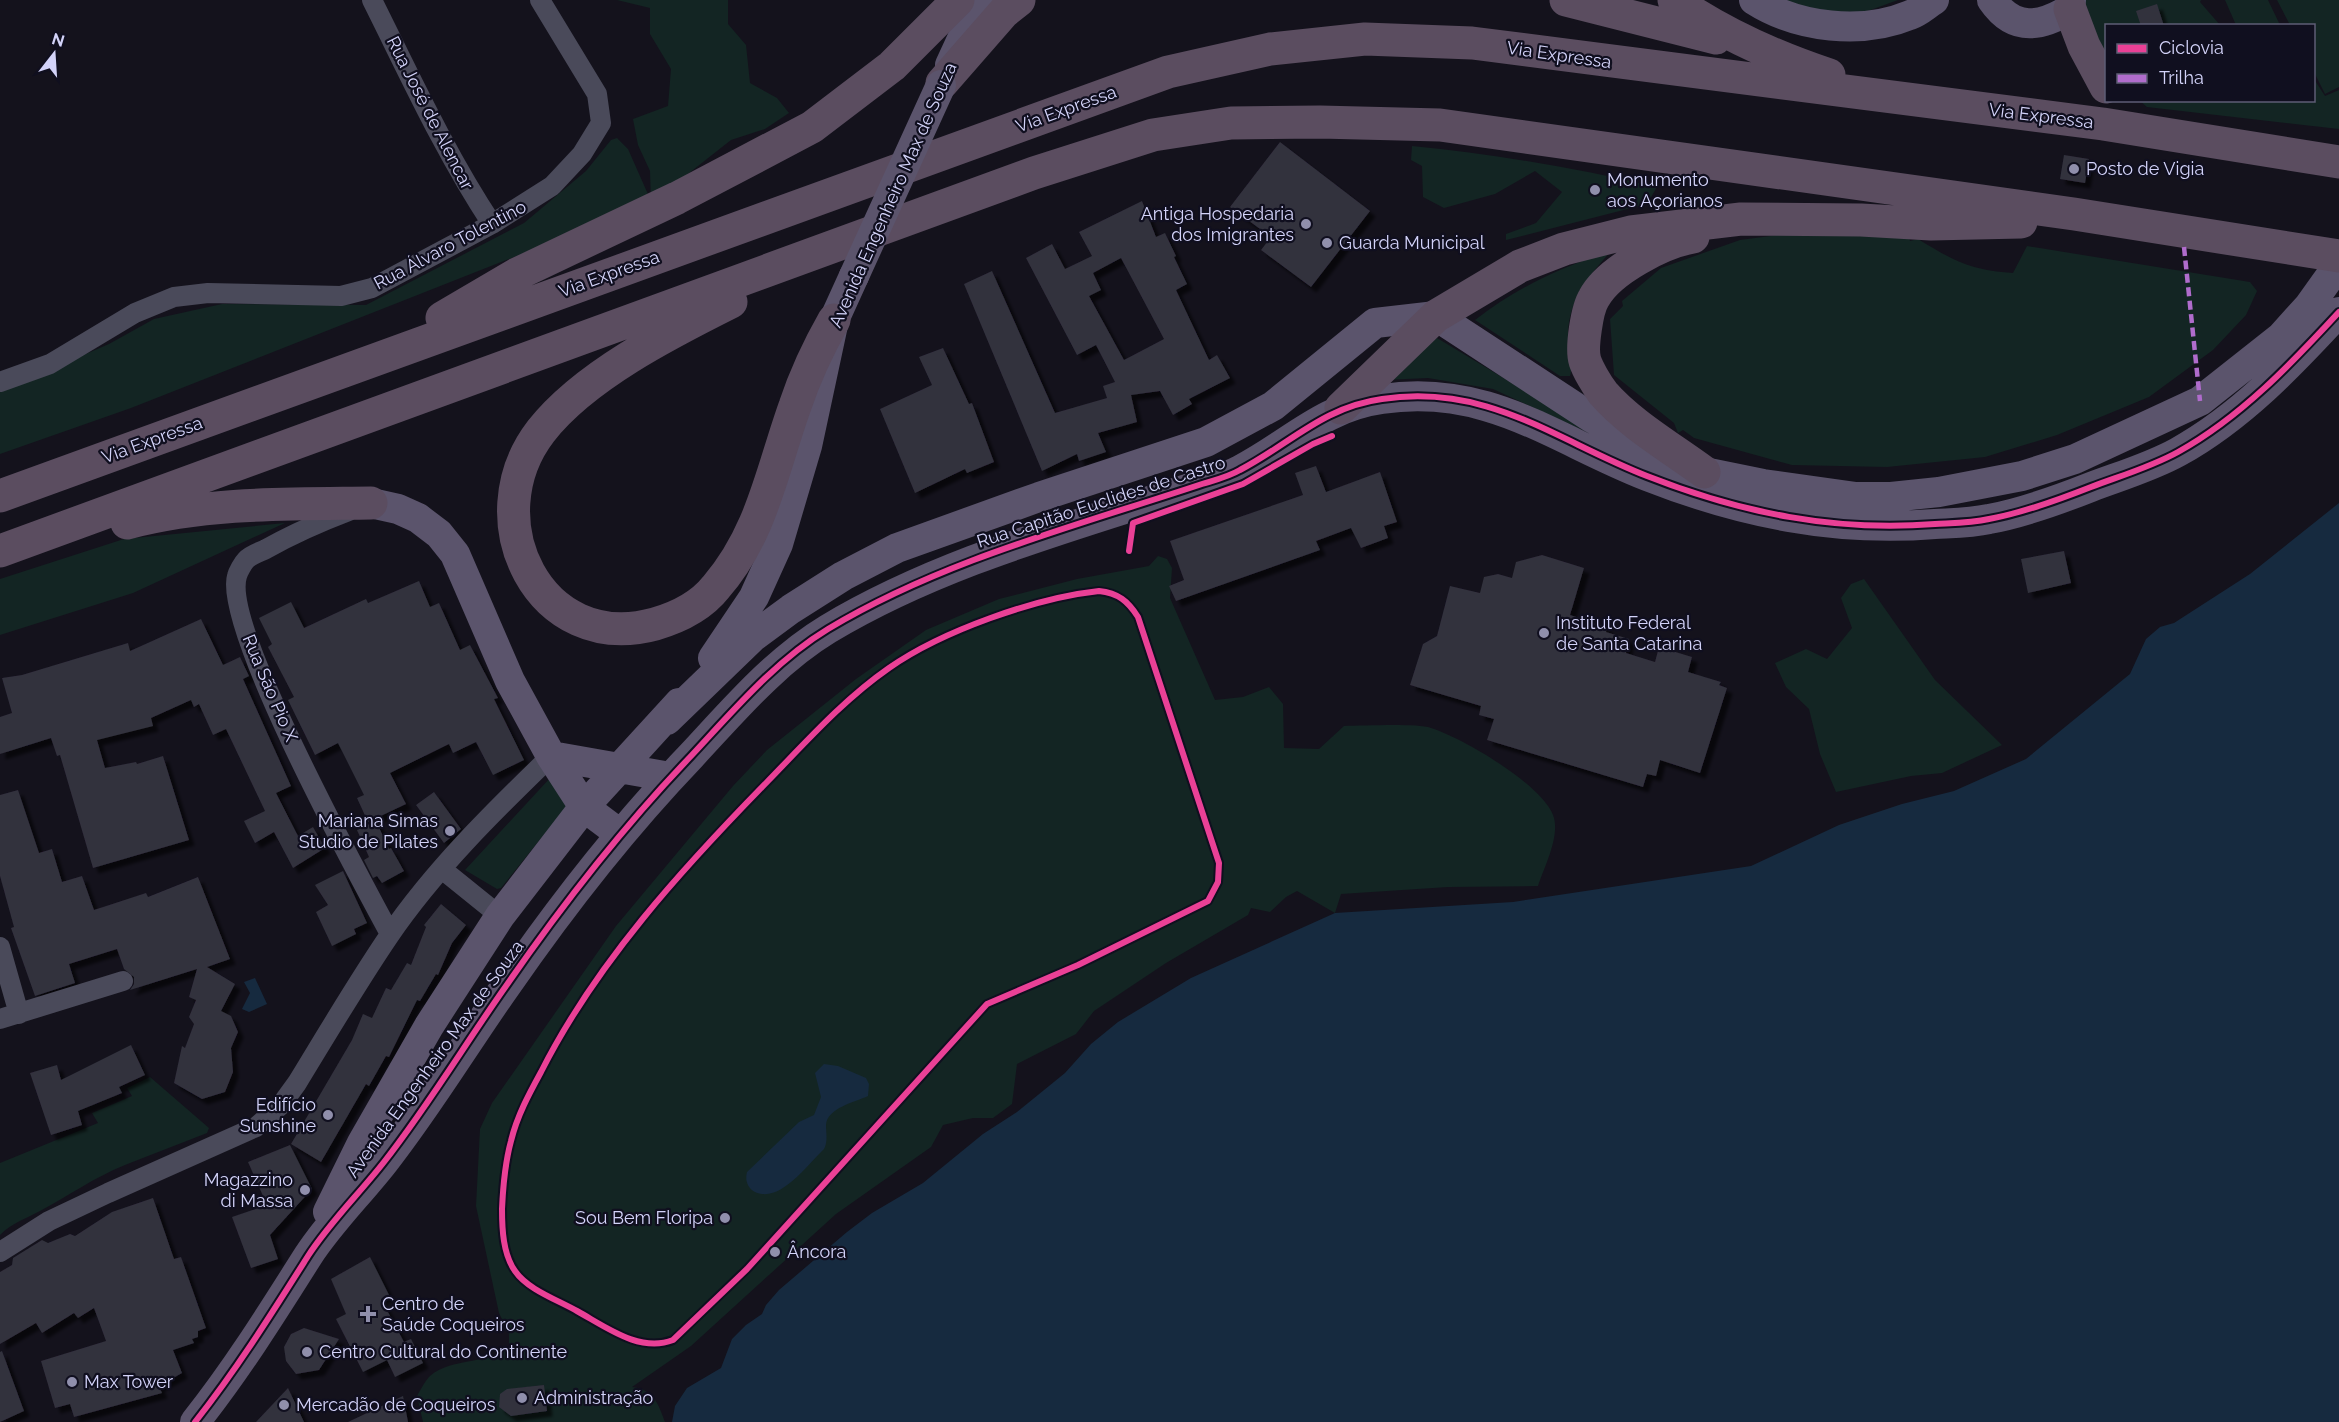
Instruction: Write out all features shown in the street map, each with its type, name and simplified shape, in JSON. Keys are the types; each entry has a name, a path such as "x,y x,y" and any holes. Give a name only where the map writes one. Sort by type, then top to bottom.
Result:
{"highway":[{"path":"369,360 518,274 697,188 812,127 892,66 958,0"},
{"path":"941,84 1005,12 1019,0"},
{"path":"1566,0 1767,51"},
{"path":"1674,0 1703,20 1767,51 1809,68 1893,96"},
{"path":"2071,4 2084,46 2105,85"},
{"name":"Via Expressa","path":"0,496 369,360 1168,72 1269,49 1365,39 1472,43 1620,64 1893,96 2103,124 2339,162"},
{"path":"2122,102 2131,111 2184,138"},
{"path":"0,551 1034,173 1153,135 1231,123 1320,122 1440,125 2074,214 2339,256"},
{"path":"834,320 806,378 754,530 736,562 715,590 693,608 665,621 640,628 609,628 579,620 545,596 532,580 521,559 513,525 516,491 525,457 541,431 563,408 612,370 712,312 760,287 940,208"},
{"path":"1341,408 1436,316 1520,266 1564,249 1631,232 1741,219 2007,224 2074,214"},
{"path":"1704,472 1639,425 1602,392 1584,360 1585,332 1594,297 1628,263 1683,239 1790,221"},
{"path":"0,555 189,509 371,503"}],"main road":[{"name":"Avenida Engenheiro Max de Souza","path":"311,1252 362,1143 429,1026 500,916 584,807 667,720 724,644 766,573 795,493 834,320 980,0"},
{"path":"1754,0 1765,7 1819,25 1869,26 1911,15 1934,0"},
{"path":"1992,0 2000,12 2023,23 2049,22 2071,4"},
{"path":"1436,316 1634,443 1666,459 1704,472 1792,489 1856,497 1891,497 1983,485 2075,459 2200,401 2281,337 2309,306 2339,264"},
{"name":"Rua Capitão Euclides de Castro","path":"620,834 670,777 766,677 823,632 913,584 965,562 1235,474 1341,408 1386,398 1444,397 1483,404 1563,435 1597,454 1642,474 1687,491 1776,516 1844,526 1887,528 1988,520 2061,498 2144,468 2181,450 2252,400 2339,312"},
{"name":"Rua Capitão Euclides de Castro","path":"667,720 753,638 791,609 843,576 897,548 1039,497 1206,442 1273,406 1375,323 1436,316"},
{"path":"2130,435 2144,468"},
{"path":"1983,485 1988,520"},
{"path":"371,503 398,509 418,518 439,534 455,554 510,681 551,756 584,807 620,834"},
{"path":"551,756 670,777"},
{"name":"Avenida Engenheiro Max de Souza","path":"195,1422 235,1370 311,1252 384,1162 538,941 620,834"}],"street":[{"name":"Rua José de Alencar","path":"372,0 437,133 462,179 492,224"},
{"name":"Rua Álvaro Tolentino","path":"0,382 50,364 135,313 174,297 208,293 341,296 372,288 492,224 552,186 582,154 601,123 597,94 540,0"},
{"name":"Rua São Pio X","path":"371,503 305,528 246,560 237,576 236,594 250,648 275,704 317,794 390,934"},
{"path":"0,1252 50,1221 256,1126 280,1105 297,1083 390,934 443,870 514,792 551,756"},
{"path":"443,870 500,916"},
{"path":"0,947 9,1016 123,981"}],"green space":[{"path":"617,0 728,0 728,24 746,45 750,83 777,98 789,113 765,129 731,140 651,203 131,408 0,454 0,391 109,344 154,319 222,304 366,305 524,223 586,171 611,140 617,138 628,149 651,201 650,171 638,145 633,119 668,106 671,69 650,34 650,8"},
{"path":"1770,0 1898,0 1854,16"},
{"path":"2084,0 2201,0 2200,2 2219,24 2105,24 2105,61"},
{"path":"2225,0 2268,0 2280,24 2236,24"},
{"path":"2277,0 2339,0 2339,87 2325,94 2315,74 2315,24 2289,24"},
{"path":"2315,81 2325,96 2339,90 2339,129 2147,107 2141,102 2315,102"},
{"path":"1412,146 1535,162 1657,187 1647,204 1506,240 1506,234 1536,223 1562,192 1535,171 1495,194 1444,208 1423,197 1422,166 1411,160"},
{"path":"1808,231 1908,234 1910,241 1918,239 1963,263 1998,272 2013,273 2027,246 2250,282 2257,291 2246,315 2213,350 2149,397 2057,435 1985,457 1887,467 1792,465 1694,438 1683,430 1678,433 1674,423 1614,375 1610,319 1623,306 1622,301 1661,268 1740,240"},
{"path":"1611,251 1588,279 1572,310 1568,334 1570,376 1560,376 1475,320 1523,288 1574,264"},
{"path":"1437,338 1617,446 1493,389 1428,378 1385,380"},
{"path":"285,523 133,593 0,635 0,579 124,539"},
{"path":"1158,556 1167,559 1172,568 1170,598 1215,700 1243,697 1269,687 1283,704 1284,748 1319,749 1344,726 1423,726 1462,741 1518,776 1546,803 1553,815 1555,832 1538,886 1448,887 1341,894 1335,913 1297,891 1286,897 1270,912 1251,908 1248,915 1166,963 1094,1011 1076,1034 1017,1064 1012,1104 993,1118 973,1118 943,1125 931,1147 836,1214 691,1346 632,1387 645,1391 654,1398 665,1422 423,1422 417,1396 430,1376 449,1366 494,1356 509,1346 509,1334 499,1313 476,1206 480,1129 492,1103 616,926 733,786 767,750 856,679 926,630 999,599 1077,579 1149,566"},
{"path":"1864,579 1935,680 2002,745 1942,773 1911,776 1836,792 1820,754 1809,709 1786,687 1775,663 1806,649 1827,659 1852,628 1841,598 1851,584"},
{"path":"551,777 567,806 501,888 497,889 465,870"},
{"path":"150,1077 209,1128 207,1133 103,1175 14,1224 0,1235 0,1163 98,1123 92,1113 132,1096 127,1088"}],"water":[{"path":"2339,503 2339,1422 672,1422 675,1406 687,1388 721,1368 732,1339 762,1314 766,1305 779,1290 872,1213 923,1183 983,1134 1017,1112 1065,1073 1091,1044 1118,1022 1191,978 1335,913 1513,902 1751,866 1839,825 1902,804 1954,791 2026,759 2130,674 2146,639 2160,627 2174,623 2250,574"},
{"path":"255,978 267,1004 249,1012 242,1009 250,993 244,982"},
{"path":"824,1064 838,1066 866,1078 869,1084 868,1096 842,1106 831,1114 826,1125 824,1149 793,1181 774,1192 764,1194 755,1192 747,1183 747,1172 799,1122 814,1115 821,1097 815,1073"}],"building":[{"path":"2157,4 2163,24 2140,24 2136,11"},
{"name":"Antiga Hospedaria dos Imigrantes","path":"1280,142 1370,211 1311,287 1261,250 1271,237 1230,207"},
{"name":"Posto de Vigia","path":"2064,155 2089,159 2085,183 2060,179"},
{"path":"1142,201 1156,237 1165,233 1176,256 1174,257 1187,284 1176,290 1209,360 1217,355 1230,378 1189,399 1192,404 1173,415 1160,391 1131,395 1137,422 1098,433 1106,452 1079,461 1077,454 1042,471 964,284 992,271 1055,413 1107,398 1103,386 1115,382 1096,345 1077,355 1026,258 1052,244 1065,269 1092,256 1079,232","holes":["1121,258 1164,339 1124,360 1089,296 1101,290 1093,273"]},
{"path":"943,348 969,404 972,403 994,462 967,473 965,469 915,493 880,409 932,385 919,357"},
{"path":"1316,466 1326,492 1380,472 1397,522 1384,526 1388,538 1361,548 1351,528 1316,541 1320,550 1176,601 1169,586 1184,580 1170,541 1303,495 1295,473"},
{"path":"2064,551 2071,583 2028,593 2021,559"},
{"path":"1542,555 1584,568 1570,615 1607,627 1606,632 1629,639 1626,653 1655,662 1659,647 1692,657 1688,672 1721,682 1719,685 1727,688 1700,773 1660,760 1656,776 1647,774 1643,787 1487,740 1494,719 1479,715 1481,706 1410,685 1423,644 1437,636 1450,586 1480,593 1484,577 1498,574 1512,578 1516,562"},
{"path":"419,581 430,607 439,603 460,650 470,645 498,698 494,699 524,760 493,775 476,742 453,753 449,744 390,773 406,804 368,822 357,798 364,795 338,743 315,755 288,700 294,697 268,647 272,644 259,618 291,602 304,628 366,599 368,603"},
{"path":"201,619 223,665 240,657 249,676 243,679 291,786 276,793 298,836 313,827 325,848 293,868 274,832 255,843 244,821 265,811 226,729 213,735 199,704 194,707 191,700 151,718 153,726 97,740 105,768 136,762 137,764 163,756 189,840 93,868 60,755 57,756 51,738 0,754 0,717 12,713 2,678 22,675 128,643 130,651"},
{"path":"18,790 39,853 52,849 62,882 82,876 94,910 146,893 148,897 198,877 230,959 207,967 235,984 221,1011 231,1016 238,1032 231,1048 233,1072 225,1092 202,1099 174,1083 182,1046 185,1048 194,1024 189,1017 196,1000 189,997 197,969 130,990 134,984 134,977 124,969 117,949 69,964 75,983 35,996 11,928 14,927 0,876 0,795"},
{"path":"434,792 461,829 444,843 416,805"},
{"path":"376,821 389,849 391,848 404,871 382,883 377,876 373,878 364,860 369,857 357,830"},
{"path":"343,871 367,923 354,929 356,934 332,946 316,912 328,905 315,885"},
{"path":"441,904 466,925 452,943 438,975 436,974 420,1001 417,1000 389,1057 386,1056 369,1086 366,1084 321,1162 291,1144 352,1040 363,1014 372,1018 386,988 391,990 407,963 411,965 426,927 424,925"},
{"path":"131,1045 145,1075 119,1087 122,1093 78,1111 82,1125 51,1135 30,1073 57,1065 61,1080"},
{"path":"290,1145 312,1189 270,1235 278,1259 251,1268 232,1217 267,1205 248,1162"},
{"path":"153,1198 174,1259 181,1257 206,1328 198,1331 198,1337 192,1339 194,1343 173,1350 182,1373 159,1386 162,1393 74,1417 70,1404 55,1408 41,1361 106,1341 94,1308 78,1318 74,1313 42,1333 36,1323 0,1344 0,1272 12,1265 13,1258 42,1240 48,1243 70,1234 75,1236 112,1212"},
{"name":"Centro de Saúde Coqueiros","path":"370,1257 389,1295 381,1299 404,1342 411,1339 423,1363 395,1377 387,1360 363,1372 336,1319 346,1314 331,1279"},
{"name":"Centro Cultural do Continente","path":"304,1328 339,1339 319,1370 296,1374 286,1361 284,1347 291,1334"},
{"path":"2,1351 24,1411 0,1422 0,1352"},
{"name":"Administração","path":"544,1385 547,1411 511,1416 499,1407 500,1394 507,1389"},
{"name":"Mercadão de Coqueiros","path":"288,1388 304,1422 256,1422"},
{"name":"Mercadão de Coqueiros","path":"403,1396 408,1422 348,1422"}],"marked path":[{"path":"2184,247 2200,401"}],"cycle path":[{"path":"195,1422 240,1361 317,1244 400,1141 527,956 617,839 666,783 772,671 828,629 872,605 917,583 1011,546 1231,475 1324,418 1342,410 1382,399 1420,396 1455,399 1488,407 1520,418 1647,476 1753,510 1789,517 1861,525 1898,526 1962,523 1989,519 2053,501 2146,467 2178,452 2223,423 2244,406 2284,370 2339,312"},
{"path":"1129,551 1133,523 1243,484 1313,444 1332,436"},
{"path":"1099,591 1122,599 1138,617 1219,863 1218,882 1208,901 1078,965 987,1004 747,1269 673,1340 661,1343 636,1341 611,1331 528,1284 511,1264 503,1233 504,1183 507,1158 514,1132 528,1097 563,1032 614,955 643,919 735,815 840,708 872,680 935,641 990,618 1047,601 1099,591"}],"place":[{"name":"Posto de Vigia","path":"2074,169"},
{"name":"Monumento aos Açorianos","path":"1595,190"},
{"name":"Antiga Hospedaria dos Imigrantes","path":"1306,224"},
{"name":"Guarda Municipal","path":"1327,243"},
{"name":"Instituto Federal de Santa Catarina","path":"1544,633"},
{"name":"Mariana Simas Studio de Pilates","path":"450,831"},
{"name":"Edifício Sunshine","path":"328,1115"},
{"name":"Magazzino di Massa","path":"305,1190"},
{"name":"Sou Bem Floripa","path":"725,1218"},
{"name":"Âncora","path":"775,1252"},
{"name":"Centro de Saúde Coqueiros","path":"368,1314"},
{"name":"Centro Cultural do Continente","path":"307,1352"},
{"name":"Max Tower","path":"72,1382"},
{"name":"Administração","path":"522,1398"},
{"name":"Mercadão de Coqueiros","path":"284,1405"}]}
